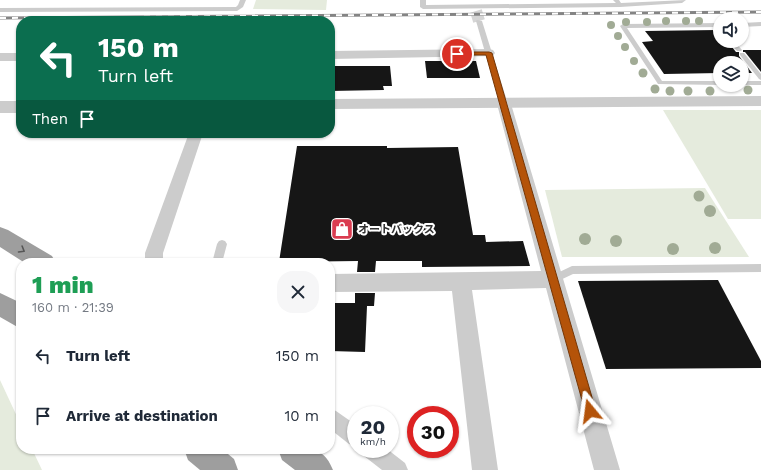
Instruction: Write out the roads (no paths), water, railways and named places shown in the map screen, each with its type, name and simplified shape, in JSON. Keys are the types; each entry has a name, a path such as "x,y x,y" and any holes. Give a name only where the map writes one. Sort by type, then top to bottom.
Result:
{"highway":[{"path":"0,236 36,258"},
{"path":"0,304 16,314"},
{"path":"204,454 222,470"},
{"path":"298,454 318,470"}],"street":[{"path":"335,55 489,53"},
{"path":"0,57 16,57"},
{"path":"335,104 761,101"},
{"path":"504,104 607,470"},
{"path":"0,107 16,107"},
{"path":"154,258 154,253 194,138"},
{"path":"335,282 554,280"},
{"path":"461,282 485,470"},
{"path":"335,421 347,430"},
{"path":"383,458 398,470"}],"lane":[{"path":"0,10 237,9 243,0"},
{"path":"423,0 423,7 476,9 618,2 682,2 683,0"},
{"path":"473,0 476,9"},
{"path":"479,21 504,104"},
{"path":"749,24 761,24"},
{"path":"713,26 623,26 660,83 713,83"},
{"path":"737,48 761,78"},
{"path":"749,83 761,82"},
{"path":"218,258 222,244"},
{"path":"554,280 572,270 761,268"}],"tunnel":[{"path":"476,11 479,21"}],"railway":[{"path":"254,16 761,12"},
{"path":"0,18 16,18"}],"place":[{"name":"オートバックス","path":"342,229"}]}
